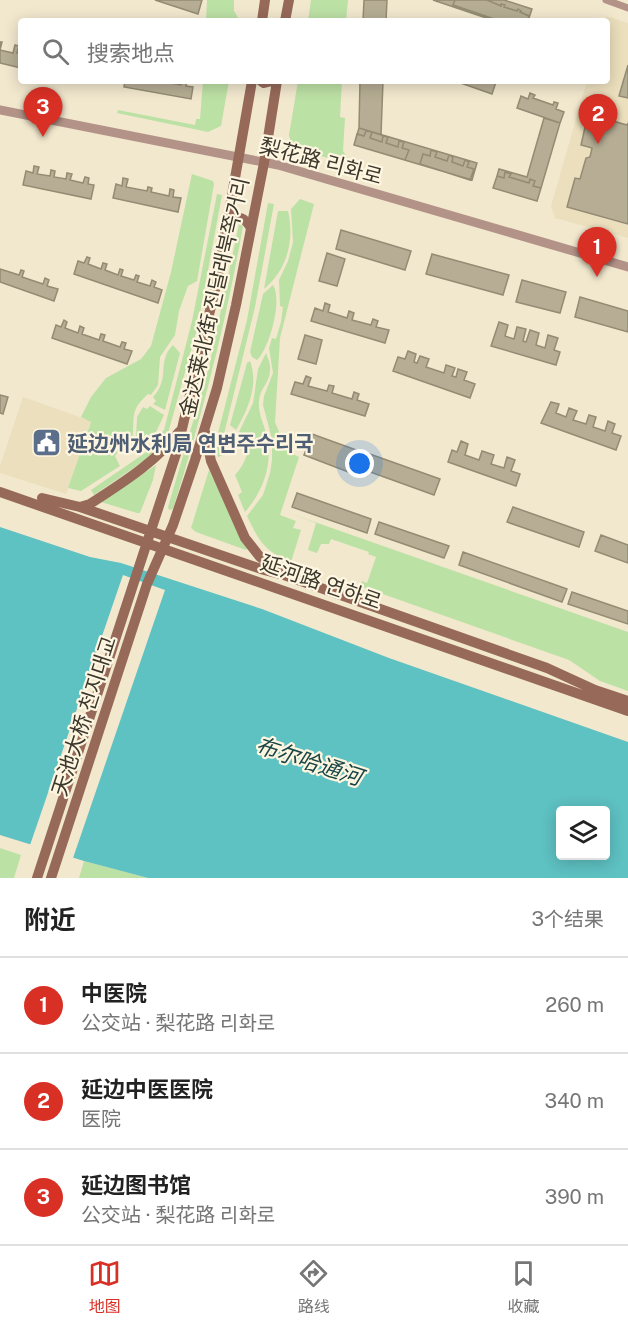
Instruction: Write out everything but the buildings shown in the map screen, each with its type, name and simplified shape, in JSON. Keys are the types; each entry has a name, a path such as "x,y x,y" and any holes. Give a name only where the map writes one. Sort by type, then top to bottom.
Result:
{"main road":[{"path":"262,18 265,0"},
{"path":"286,18 289,0"},
{"name":"金达莱北街 진달래북쪽거리","path":"135,579 183,427 210,311 240,158 252,84"},
{"name":"金达莱北街 진달래북쪽거리","path":"147,584 165,542 205,429 225,358 264,163 274,84"},
{"path":"228,220 237,217 244,218 251,228"},
{"path":"80,507 90,504 154,460 183,427"},
{"path":"205,429 211,461 245,538 260,557 284,575"},
{"name":"延河路 연하로","path":"0,484 51,501 80,507 149,537"},
{"name":"延河路 연하로","path":"0,492 284,575 547,668 595,690 628,701"},
{"name":"延河路 연하로","path":"165,542 628,711"},
{"name":"天池大桥 천지대교","path":"38,870 135,579"},
{"name":"天池大桥 천지대교","path":"54,872 147,584"}],"street":[{"path":"606,0 628,8"},
{"name":"梨花路 리화로","path":"0,110 264,163 628,267"}],"shaded area":[{"path":"606,16 628,23 628,238 555,218 551,206 586,84 610,84 610,18 605,18"},
{"name":"延边州水利局 연변주수리국","path":"23,397 91,421 66,494 0,473 0,466"}],"green space":[{"path":"207,0 234,0 234,11 238,18 206,18"},
{"path":"311,0 348,0 346,18 308,18"},
{"path":"203,84 228,84 221,126 208,132 117,113 118,110 195,125 196,119 200,119"},
{"path":"298,84 342,84 340,117 345,118 343,151 348,158 347,163 298,150 291,144 289,135"},
{"path":"192,174 213,181 214,184 197,281 188,286 179,311 175,335 160,357 158,385 135,410 132,440 115,456 120,466 81,491 68,488 91,422 81,417 91,397 106,378 141,359 151,346 171,272"},
{"path":"217,194 222,195 197,329 167,437 151,456 94,495 91,490 148,451 164,430 192,321"},
{"path":"300,199 314,204 280,338 275,422 287,451 299,457 280,515 296,521 293,528 301,530 291,562 274,554 263,544 247,516 263,495 270,473 272,439 263,405 273,373 269,348 272,338 276,339 281,322 283,307 280,306 279,280 288,261 293,242 291,209"},
{"path":"268,203 274,204 255,307 224,434 223,455 218,457 216,445 218,433 247,320"},
{"path":"278,211 288,211 290,243 284,264 264,289"},
{"path":"239,224 243,226 212,369 173,509 169,510 209,367"},
{"path":"273,285 276,302 273,324 266,346 257,360 250,352 263,294"},
{"path":"173,345 180,353 165,410 153,404 156,401 153,397 161,383 165,358"},
{"path":"266,353 270,364 270,375 259,397 259,405 268,444 268,465 262,485 245,512 238,495 242,492 235,475 247,454 246,443 239,432 253,403 258,369"},
{"path":"250,361 253,388 245,414 236,430 230,425 247,363"},
{"path":"150,406 164,415 146,445 136,438 137,417 143,407 147,409"},
{"path":"156,465 153,480 140,513 101,502"},
{"path":"209,470 248,548 246,550 196,532 191,528"},
{"path":"289,513 628,632 628,691 600,681 569,660 360,586 362,581 367,583 376,557 368,554 369,552 331,539 329,544 321,544 317,553 308,550 316,523"},
{"path":"0,848 21,855 14,878 0,878"},
{"path":"84,861 148,878 79,878"}],"water":[{"name":"布尔哈通河","path":"0,527 262,609 389,658 628,742 628,878 148,878 0,835"}],"pier":[{"path":"123,575 165,590 72,861 29,848"}],"place":[{"name":"延边图书馆","path":"43,137"},
{"name":"延边中医医院","path":"598,144"},
{"name":"中医院","path":"597,277"},
{"name":"延边州水利局 연변주수리국","path":"46,443"}]}
